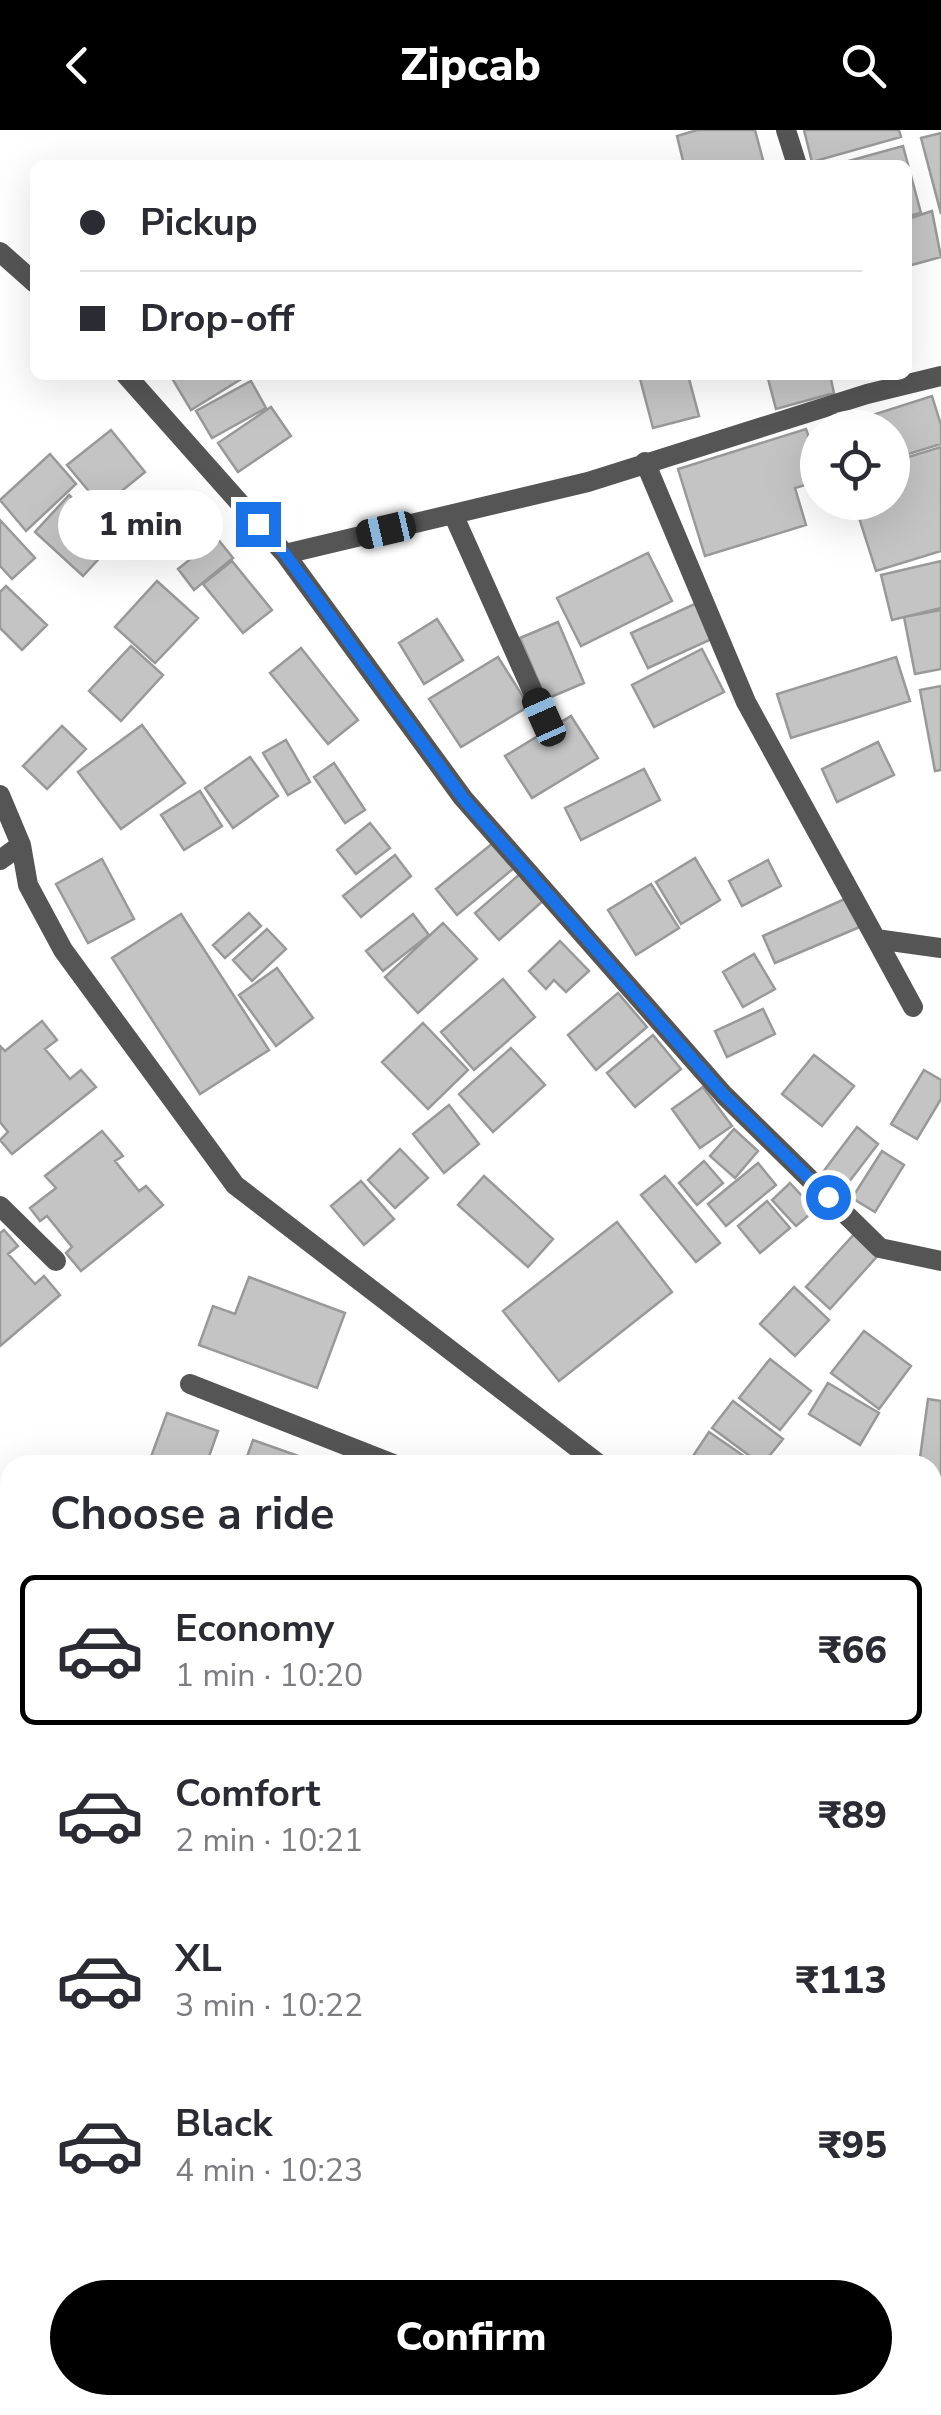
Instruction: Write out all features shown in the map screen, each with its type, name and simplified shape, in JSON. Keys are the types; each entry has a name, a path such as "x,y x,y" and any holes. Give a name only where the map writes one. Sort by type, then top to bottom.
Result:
{"street":[{"path":"786,130 795,160"},
{"path":"0,252 30,279"},
{"path":"912,379 941,376"},
{"path":"130,380 285,554 463,798 724,1095 880,1248 941,1261"},
{"path":"285,554 588,482 864,384 902,380"},
{"path":"646,462 746,702 914,1007"},
{"path":"453,514 544,717"},
{"path":"0,795 21,845 28,885 63,950 235,1185 587,1455"},
{"path":"0,860 21,845"},
{"path":"876,939 941,948"},
{"path":"0,1206 56,1261"},
{"path":"190,1384 371,1455"}],"building":[{"path":"697,130 755,130 763,160 683,160 677,136"},
{"path":"804,130 899,130 901,137 812,160"},
{"path":"941,133 941,214 921,138"},
{"path":"903,146 907,160 852,160"},
{"path":"912,180 921,213 912,215"},
{"path":"932,211 941,257 912,265 912,218"},
{"path":"173,380 240,380 191,410"},
{"path":"640,380 689,380 699,416 653,428"},
{"path":"768,380 831,380 834,393 776,409"},
{"path":"251,381 266,408 212,438 196,411"},
{"path":"932,396 941,425 941,444 910,453 910,410 888,410"},
{"path":"271,407 291,436 238,472 218,443"},
{"path":"111,430 145,472 102,507 67,465"},
{"path":"800,431 800,486 795,488 800,520 806,525 705,556 678,469"},
{"path":"941,447 941,551 876,571 860,520 910,520 910,456"},
{"path":"50,454 76,484 26,531 0,500"},
{"path":"69,495 117,539 83,576 35,532"},
{"path":"0,520 35,558 12,579 0,566"},
{"path":"217,538 233,558 194,590 178,569"},
{"path":"648,553 672,601 581,646 557,598"},
{"path":"232,561 272,610 243,633 203,584"},
{"path":"941,561 941,608 892,620 881,575"},
{"path":"157,581 198,618 155,663 115,627"},
{"path":"6,586 47,625 22,650 0,628 0,592"},
{"path":"697,603 714,638 648,668 631,633"},
{"path":"941,610 941,669 915,674 904,617"},
{"path":"437,619 463,660 424,684 399,643"},
{"path":"558,622 584,683 546,699 520,638"},
{"path":"131,646 163,675 121,721 89,691"},
{"path":"301,648 358,720 328,744 270,673"},
{"path":"702,649 724,692 654,727 632,685"},
{"path":"498,657 529,706 461,747 429,699"},
{"path":"896,657 910,701 791,738 777,694"},
{"path":"941,686 941,770 935,771 920,690"},
{"path":"571,716 598,758 532,798 505,756"},
{"path":"142,725 185,783 121,829 78,772"},
{"path":"62,726 86,749 47,789 23,766"},
{"path":"286,740 310,782 288,795 263,753"},
{"path":"878,742 894,775 837,802 822,769"},
{"path":"250,757 278,796 233,828 205,788"},
{"path":"334,763 365,810 345,823 314,777"},
{"path":"644,769 660,800 581,840 565,808"},
{"path":"200,791 222,826 184,850 161,815"},
{"path":"370,823 390,848 356,874 337,850"},
{"path":"493,843 514,868 457,915 436,889"},
{"path":"395,855 411,876 361,917 343,896"},
{"path":"695,858 720,900 681,924 656,882"},
{"path":"102,859 134,919 88,943 56,884"},
{"path":"768,860 781,886 742,906 729,881"},
{"path":"521,873 544,900 499,940 475,913"},
{"path":"651,884 679,928 636,955 608,910"},
{"path":"849,897 862,926 775,963 763,936"},
{"path":"249,913 261,926 225,958 213,945"},
{"path":"181,914 269,1050 200,1094 112,958"},
{"path":"413,914 429,935 383,971 366,951"},
{"path":"443,923 477,959 418,1013 385,977"},
{"path":"267,929 286,949 252,981 233,960"},
{"path":"560,941 589,971 566,992 554,980 546,989 529,971"},
{"path":"754,954 775,989 743,1007 723,972"},
{"path":"277,968 313,1018 276,1046 239,995"},
{"path":"503,979 535,1017 474,1070 441,1032"},
{"path":"618,993 647,1027 596,1070 568,1035"},
{"path":"763,1009 775,1034 727,1057 715,1031"},
{"path":"42,1021 57,1040 45,1049 70,1079 81,1070 96,1087 12,1154 0,1140 8,1132 0,1122 0,1046 5,1051"},
{"path":"423,1023 468,1070 428,1109 382,1062"},
{"path":"653,1035 681,1069 635,1107 607,1073"},
{"path":"511,1048 545,1085 493,1132 459,1094"},
{"path":"814,1055 854,1086 822,1126 782,1094"},
{"path":"924,1070 941,1080 941,1099 917,1139 891,1124"},
{"path":"703,1087 732,1126 700,1148 672,1109"},
{"path":"449,1105 479,1144 444,1173 413,1134"},
{"path":"857,1127 878,1144 842,1191 820,1176"},
{"path":"734,1129 758,1151 735,1178 710,1156"},
{"path":"102,1131 123,1156 115,1161 139,1191 146,1186 163,1205 81,1271 66,1253 72,1247 47,1216 40,1221 30,1208 56,1188 45,1176"},
{"path":"400,1149 428,1178 395,1208 368,1180"},
{"path":"882,1151 904,1165 875,1212 852,1198"},
{"path":"704,1161 723,1183 697,1205 679,1183"},
{"path":"758,1163 776,1185 726,1226 708,1204"},
{"path":"484,1176 553,1239 528,1267 458,1205"},
{"path":"665,1176 720,1243 696,1262 641,1195"},
{"path":"361,1181 394,1219 364,1245 331,1206"},
{"path":"790,1183 815,1210 796,1226 772,1200"},
{"path":"767,1201 790,1228 760,1253 738,1226"},
{"path":"617,1222 672,1292 559,1381 503,1311"},
{"path":"4,1230 18,1246 8,1254 35,1284 44,1276 60,1295 0,1346 0,1233"},
{"path":"857,1231 881,1252 830,1309 806,1287"},
{"path":"249,1277 345,1313 317,1388 199,1345 213,1306 235,1314"},
{"path":"794,1287 829,1320 795,1356 760,1324"},
{"path":"864,1331 911,1366 879,1409 831,1373"},
{"path":"770,1359 811,1391 780,1430 739,1398"},
{"path":"828,1383 879,1413 860,1445 809,1414"},
{"path":"928,1399 941,1401 941,1455 920,1455"},
{"path":"733,1401 783,1439 770,1455 748,1455 712,1428"},
{"path":"167,1413 218,1431 210,1455 152,1455"},
{"path":"709,1432 742,1455 694,1455"},
{"path":"253,1440 296,1455 248,1455"}],"route":[{"path":"258,524 285,554 463,798 724,1095 828,1197"}]}
